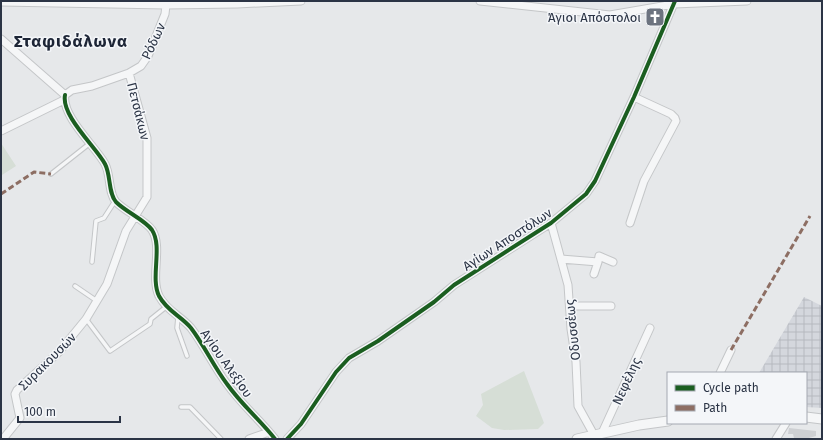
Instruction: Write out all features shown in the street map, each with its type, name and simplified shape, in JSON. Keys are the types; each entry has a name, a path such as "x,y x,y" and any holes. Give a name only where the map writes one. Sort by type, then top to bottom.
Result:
{"street":[{"path":"1,2 166,5 301,1"},
{"path":"480,1 604,15 675,3 747,1"},
{"name":"Αγίων Αποστόλων","path":"287,439 301,424 336,372 349,358 378,341 434,302 463,279 551,223 580,200 591,188 634,97 675,3"},
{"name":"Ρόδων","path":"1,131 64,98 72,90 92,86 129,73 141,66 148,56 165,14 166,5"},
{"path":"1,39 64,98 89,144 105,164 115,201"},
{"name":"Πετσάκων","path":"129,73 148,138 147,197 134,217"},
{"path":"630,223 644,181 676,121 671,114 634,97"},
{"name":"Αγίου Αλεξίου","path":"115,201 134,217 145,223 152,231 156,243 157,292 166,308 190,328 236,396 275,439"},
{"name":"Συρακουσών","path":"3,439 20,418 15,394 17,390 63,348 86,319 107,284 126,231 134,217"},
{"name":"Οδυσσέως","path":"551,223 568,285 576,358 578,406 581,414 598,434"},
{"path":"594,274 599,256 613,262"},
{"path":"561,259 598,262"},
{"path":"570,306 611,306"},
{"name":"Νεφέλης","path":"598,434 650,328"},
{"path":"720,372 731,350"},
{"path":"807,417 822,419"},
{"path":"577,439 667,421"},
{"path":"776,439 785,424"},
{"path":"249,439 269,432"}],"lane":[{"path":"51,174 89,144"},
{"path":"92,262 96,221 104,218 115,201"},
{"path":"75,286 97,301"},
{"path":"86,319 110,351 150,324 151,319 166,308"},
{"name":"Αγίου Αλεξίου","path":"178,317 177,328 187,356"},
{"path":"181,407 190,407 221,439"}],"shaded area":[{"path":"1,143 16,166 2,175 1,173"},
{"path":"804,297 822,306 822,408 807,407 807,372 760,372"},
{"path":"524,371 544,423 538,429 504,430 492,428 476,416 483,405 481,394"}],"building":[{"name":"Άγιοι Απόστολοι","path":"654,12 660,14 657,23 649,20 651,13"},
{"path":"789,428 816,431 816,436 805,439 794,438 793,434 788,434"}],"marked path":[{"path":"1,194 34,172 51,174"},
{"path":"731,350 810,216"}],"cycle path":[{"path":"287,439 301,424 336,372 349,358 378,341 434,302 454,285 551,223 586,194 595,181 634,97 675,1"},
{"path":"65,95 65,103 68,112 80,131 101,157 107,168 113,198 120,206 145,223 152,230 155,237 157,253 157,288 162,301 191,328 232,391 275,439"}],"place":[{"name":"Άγιοι Απόστολοι","path":"655,17"}],"district":[{"name":"Σταφιδάλωνα","path":"71,41"}]}
